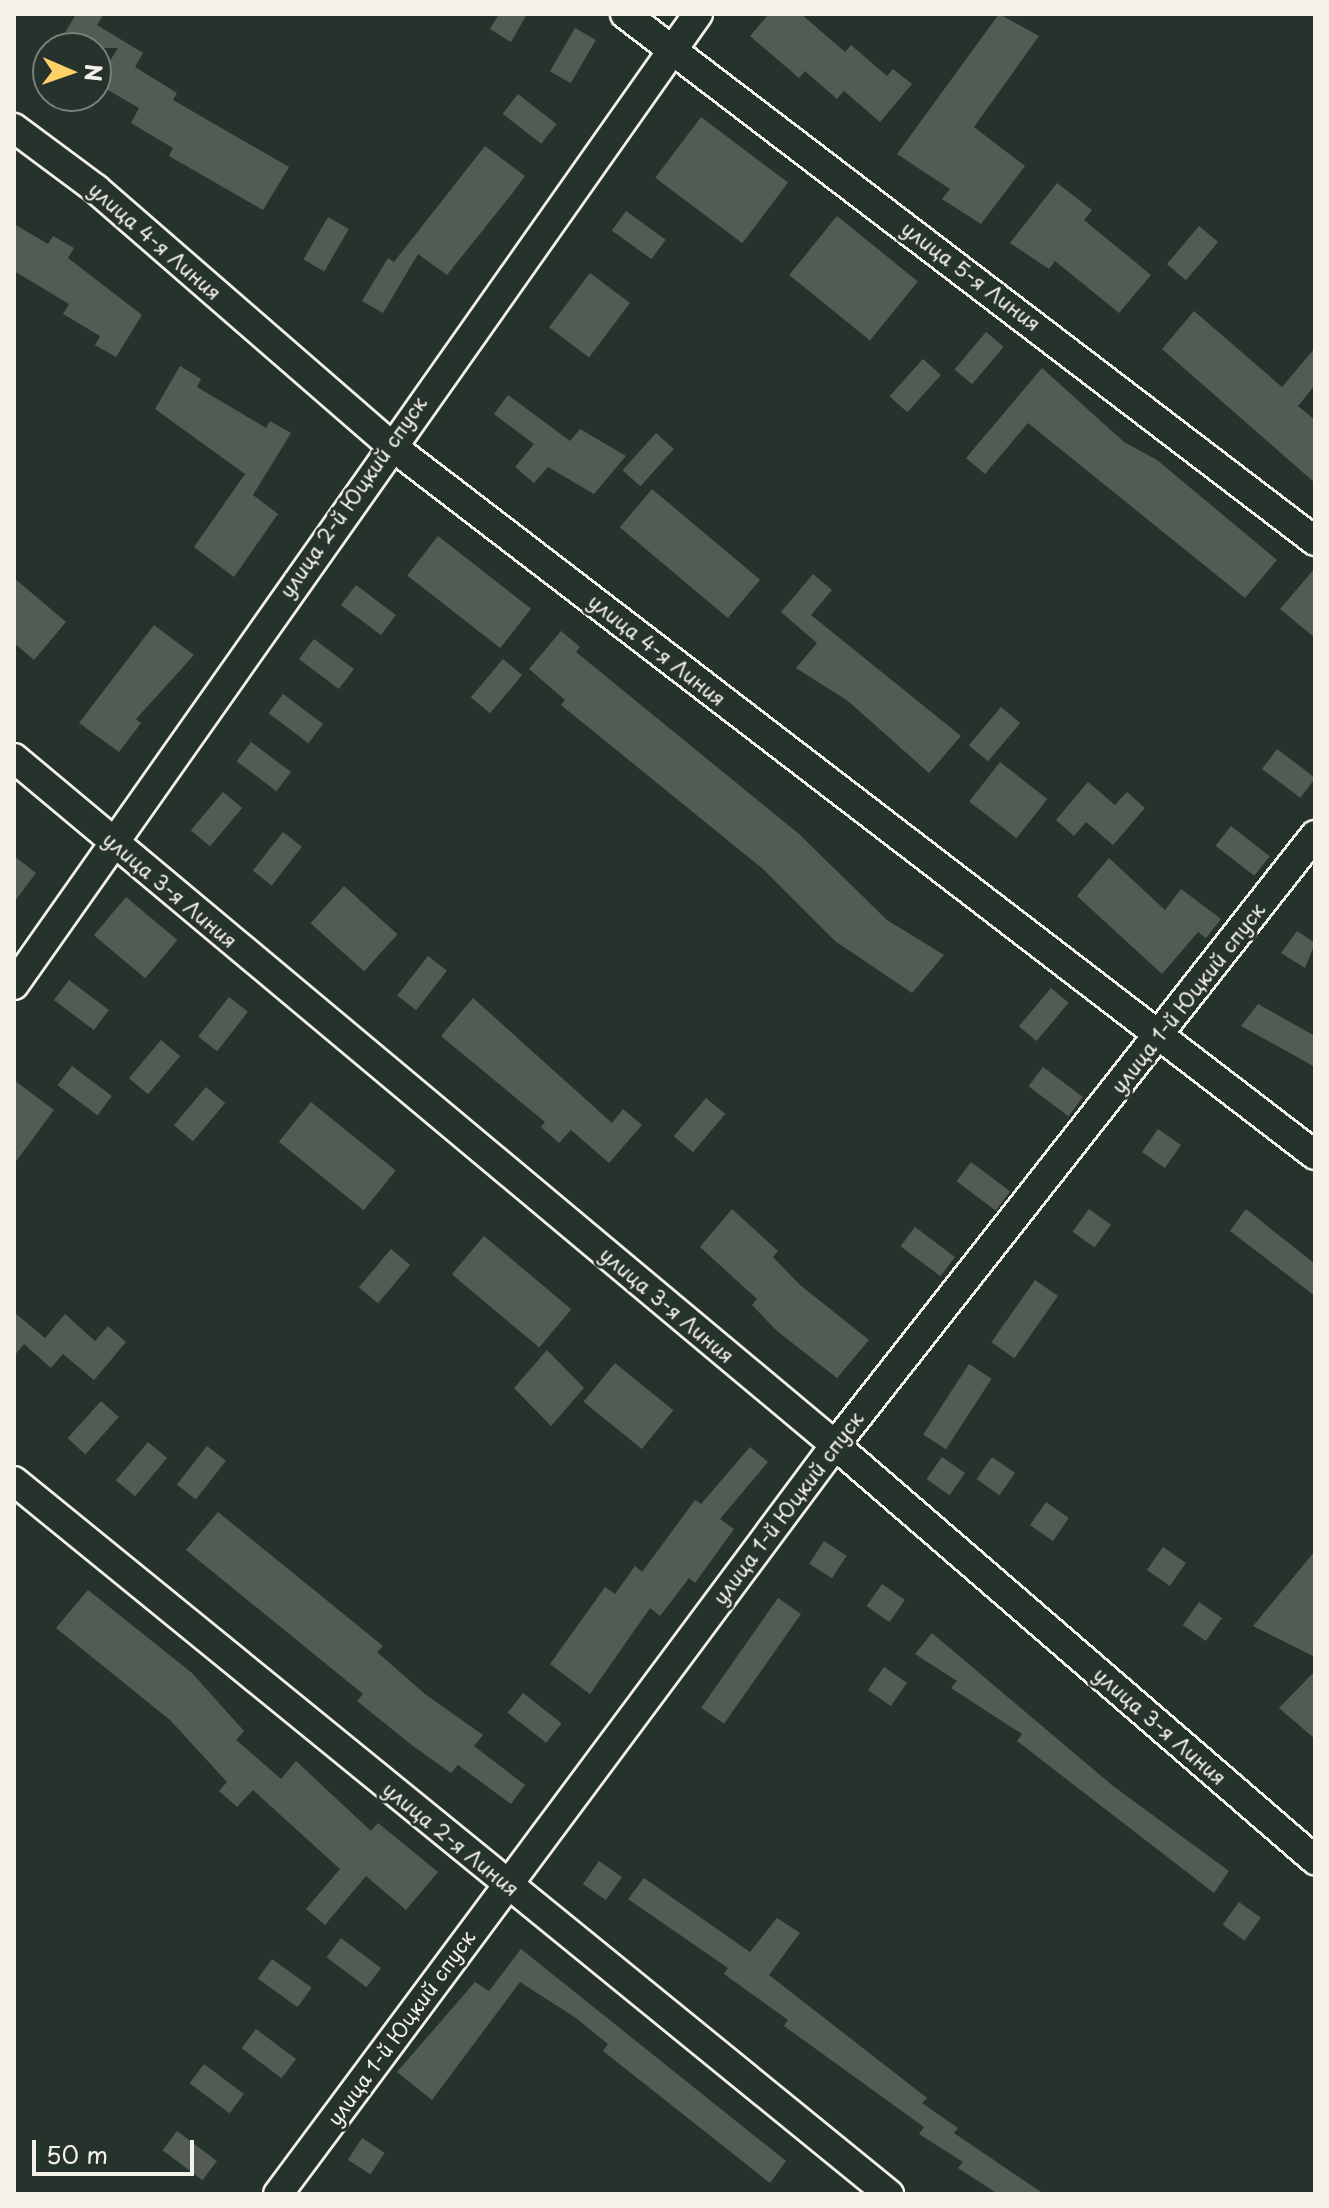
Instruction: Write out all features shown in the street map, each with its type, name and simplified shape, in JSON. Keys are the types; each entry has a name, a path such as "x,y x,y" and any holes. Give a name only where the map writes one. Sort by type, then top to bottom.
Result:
{"street":[{"name":"улица 5-я Линия","path":"625,14 1315,541"},
{"name":"улица 2-й Юцкий спуск","path":"14,985 389,444 698,14"},
{"name":"улица 4-я Линия","path":"14,128 96,189 389,444 1315,1155"},
{"name":"улица 3-я Линия","path":"14,758 835,1445 1315,1860"},
{"name":"улица 1-й Юцкий спуск","path":"278,2194 835,1445 1159,1038 1315,835"},
{"name":"улица 2-я Линия","path":"14,1481 889,2194"}],"building":[{"path":"76,14 104,14 97,25 108,32 65,32"},
{"path":"499,14 527,14 511,42 490,29"},
{"path":"769,14 801,14 845,52 851,45 887,76 893,69 912,84 880,122 844,91 837,99 805,71 799,78 750,36"},
{"path":"999,14 1039,36 974,127 1025,166 981,224 942,199 950,189 897,154"},
{"path":"575,28 596,40 571,83 550,71"},
{"path":"112,34 143,53 135,67 177,93 173,100 289,167 263,210 169,156 173,148 131,123 139,108 112,92 112,58 118,48 112,48"},
{"path":"518,94 557,124 541,144 503,114"},
{"path":"701,117 788,183 742,243 655,178"},
{"path":"485,146 525,176 511,195 447,275 418,254 383,313 362,301 388,258 394,262"},
{"path":"1057,183 1092,210 1084,220 1151,275 1119,313 1055,261 1049,269 1010,243"},
{"path":"626,211 666,240 652,259 612,230"},
{"path":"837,216 918,281 870,341 789,275"},
{"path":"328,217 349,229 324,271 304,259"},
{"path":"14,224 48,244 53,236 74,248 68,258 142,315 116,357 95,345 100,336 63,314 69,304 14,271"},
{"path":"1199,226 1218,242 1186,280 1167,264"},
{"path":"590,273 630,303 589,357 549,327"},
{"path":"1194,311 1282,387 1315,348 1315,385 1298,406 1315,420 1315,483 1162,349"},
{"path":"986,332 1004,347 972,384 955,370"},
{"path":"923,359 941,375 907,412 890,396"},
{"path":"180,366 201,379 197,387 266,428 270,421 291,433 253,495 278,514 234,577 194,547 245,474 155,409"},
{"path":"1042,368 1124,442 1157,460 1277,560 1245,598 1028,423 985,474 966,458"},
{"path":"508,395 570,441 580,429 626,456 594,494 548,467 534,483 515,467 534,444 494,414"},
{"path":"656,433 674,449 640,486 623,470"},
{"path":"652,489 760,580 728,618 620,527"},
{"path":"438,536 531,609 500,648 407,575"},
{"path":"1315,568 1315,638 1280,609"},
{"path":"813,574 832,590 811,615 961,736 929,773 848,701 796,668 817,643 781,612"},
{"path":"14,578 66,622 34,660 14,643"},
{"path":"356,585 396,615 381,635 341,605"},
{"path":"154,625 194,655 136,719 141,723 119,752 79,723"},
{"path":"561,631 580,647 576,652 799,834 887,920 944,955 912,993 835,941 763,869 561,705 565,700 529,669"},
{"path":"314,639 354,669 339,689 299,659"},
{"path":"503,659 522,675 490,713 471,697"},
{"path":"283,694 323,724 308,743 269,713"},
{"path":"1001,707 1020,723 988,761 969,745"},
{"path":"251,742 291,772 276,791 237,761"},
{"path":"1277,749 1315,778 1300,798 1262,769"},
{"path":"1000,762 1047,799 1016,838 969,801"},
{"path":"1088,782 1115,805 1127,792 1145,808 1113,845 1086,822 1074,836 1056,820"},
{"path":"223,792 242,808 210,846 191,830"},
{"path":"1231,826 1270,856 1254,876 1216,846"},
{"path":"283,832 302,847 272,885 253,871"},
{"path":"14,856 36,873 14,902"},
{"path":"1109,858 1165,910 1181,889 1221,919 1206,938 1198,932 1162,974 1077,896"},
{"path":"344,886 398,934 364,971 311,923"},
{"path":"126,897 177,940 145,978 94,935"},
{"path":"1297,931 1315,943 1305,968 1281,953"},
{"path":"428,956 447,971 416,1010 397,995"},
{"path":"69,980 109,1010 94,1030 54,1000"},
{"path":"1051,988 1069,1003 1036,1041 1019,1026"},
{"path":"229,997 248,1012 217,1051 198,1036"},
{"path":"473,998 612,1123 623,1109 642,1125 609,1163 571,1130 559,1143 541,1127 545,1122 441,1036"},
{"path":"1258,1004 1315,1036 1315,1067 1241,1026"},
{"path":"161,1040 180,1056 148,1094 129,1078"},
{"path":"72,1066 112,1096 97,1115 58,1085"},
{"path":"1043,1067 1083,1097 1068,1116 1029,1086"},
{"path":"14,1080 54,1110 14,1164"},
{"path":"206,1087 225,1103 193,1141 174,1125"},
{"path":"706,1098 725,1114 693,1152 674,1136"},
{"path":"311,1102 396,1171 364,1210 279,1142"},
{"path":"1158,1129 1181,1145 1165,1168 1142,1152"},
{"path":"971,1162 1010,1191 996,1211 957,1181"},
{"path":"732,1209 778,1251 773,1257 800,1285 869,1340 837,1378 777,1331 752,1305 757,1299 700,1247"},
{"path":"1089,1209 1111,1225 1094,1248 1073,1232"},
{"path":"1246,1209 1315,1264 1315,1296 1230,1231"},
{"path":"915,1227 955,1257 940,1276 901,1246"},
{"path":"484,1236 571,1309 539,1348 452,1274"},
{"path":"391,1249 410,1265 378,1303 359,1287"},
{"path":"1035,1280 1058,1296 1014,1358 991,1342"},
{"path":"14,1312 45,1338 65,1314 95,1341 108,1326 126,1342 94,1380 63,1354 51,1368 24,1344 14,1356"},
{"path":"547,1350 584,1388 551,1426 514,1388"},
{"path":"615,1363 673,1410 642,1449 584,1402"},
{"path":"969,1364 992,1379 946,1449 923,1434"},
{"path":"101,1401 119,1417 85,1454 68,1438"},
{"path":"148,1442 167,1458 135,1496 116,1480"},
{"path":"207,1446 226,1461 196,1499 177,1485"},
{"path":"750,1447 768,1462 720,1519 734,1529 695,1583 689,1578 660,1616 650,1608 590,1694 550,1664 605,1587 615,1594 635,1566 642,1572 695,1500 701,1504"},
{"path":"942,1457 965,1473 949,1495 927,1479"},
{"path":"992,1457 1015,1473 999,1495 977,1479"},
{"path":"1046,1502 1069,1518 1053,1541 1030,1525"},
{"path":"218,1512 383,1646 377,1652 425,1694 483,1735 474,1746 525,1785 511,1804 458,1765 451,1773 413,1746 357,1701 363,1694 186,1550"},
{"path":"824,1541 847,1556 832,1578 809,1564"},
{"path":"1163,1547 1186,1563 1170,1586 1147,1570"},
{"path":"1315,1551 1315,1657 1253,1626"},
{"path":"882,1584 905,1600 889,1622 867,1606"},
{"path":"88,1590 192,1673 244,1731 236,1740 281,1779 296,1761 371,1831 378,1823 438,1872 406,1910 366,1876 325,1925 306,1909 340,1869 253,1790 237,1807 219,1791 227,1782 170,1720 56,1628"},
{"path":"778,1598 801,1614 724,1724 701,1708"},
{"path":"1199,1602 1222,1618 1206,1641 1183,1625"},
{"path":"932,1633 1113,1786 1229,1871 1214,1893 1017,1741 1022,1734 951,1688 957,1681 915,1654"},
{"path":"884,1667 907,1683 891,1706 868,1690"},
{"path":"1315,1671 1315,1739 1279,1708"},
{"path":"523,1693 562,1723 546,1743 508,1713"},
{"path":"599,1861 622,1877 606,1900 583,1884"},
{"path":"644,1878 750,1952 777,1918 800,1933 769,1975 927,2098 922,2103 958,2128 954,2133 1044,2194 998,2194 958,2168 963,2162 919,2134 924,2127 784,2026 788,2020 724,1974 728,1968 628,1899"},
{"path":"1239,1902 1261,1918 1244,1941 1223,1925"},
{"path":"341,1938 381,1968 366,1987 327,1957"},
{"path":"521,1949 786,2161 770,2183 603,2051 608,2044 576,2018 520,1982 432,2100 397,2072 475,1982 489,1991"},
{"path":"272,1959 312,1988 298,2007 258,1978"},
{"path":"256,2029 296,2059 281,2078 242,2048"},
{"path":"204,2064 244,2094 229,2113 190,2083"},
{"path":"177,2131 217,2161 202,2180 163,2150"},
{"path":"362,2138 385,2153 370,2175 348,2160"}]}
